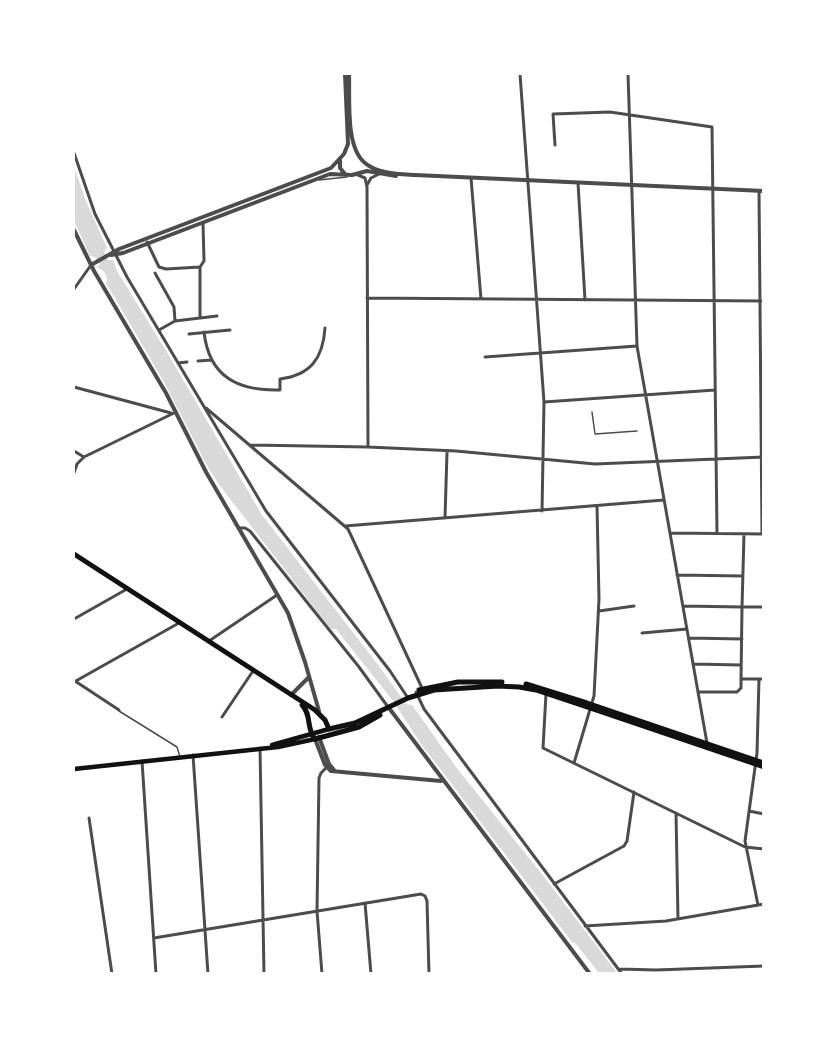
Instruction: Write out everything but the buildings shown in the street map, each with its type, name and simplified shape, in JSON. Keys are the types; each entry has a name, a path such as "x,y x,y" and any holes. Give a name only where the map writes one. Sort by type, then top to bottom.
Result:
{"main road":[{"path":"74,554 322,717 329,729"},
{"path":"315,736 322,731 355,723 420,692 453,682 527,684 764,765"},
{"path":"292,697 306,710 315,736"},
{"path":"74,769 260,748 359,726 375,719 388,708"}],"street":[{"path":"347,74 352,142 357,154 372,167 386,172 415,175"},
{"path":"74,289 91,265 108,256 327,171 340,160 348,142 347,74"},
{"path":"520,74 544,402 542,511"},
{"path":"628,74 637,346 649,427 658,461 707,746"},
{"path":"555,145 553,114 597,111 712,127 717,533"},
{"path":"344,154 350,152 357,154"},
{"path":"74,153 95,214 115,253 270,516 389,669 408,698"},
{"path":"340,160 340,167 365,178 367,187 368,447"},
{"path":"353,174 362,167 362,160"},
{"path":"202,220 333,173 761,191 763,534 670,533"},
{"path":"367,187 371,178 379,174"},
{"path":"471,178 481,299"},
{"path":"578,183 585,300"},
{"path":"200,318 200,267 204,261 202,220"},
{"path":"74,230 198,458 293,625 318,711 324,724 322,731"},
{"path":"147,241 159,267 200,267"},
{"path":"155,273 174,307 175,321"},
{"path":"367,298 762,302"},
{"path":"159,330 175,321 217,316"},
{"path":"204,332 206,349 222,374 237,384 255,389 280,390 280,379 299,375 314,362 324,342 325,328"},
{"path":"189,334 230,330"},
{"path":"485,357 637,346"},
{"path":"198,361 212,360"},
{"path":"178,363 187,362"},
{"path":"74,387 174,413"},
{"path":"544,402 591,401 715,390"},
{"path":"202,404 345,526 360,554 420,692 423,707 622,974"},
{"path":"74,473 77,464 84,457 174,413"},
{"path":"250,445 368,447 595,464 763,457"},
{"path":"74,451 84,457"},
{"path":"445,518 447,452"},
{"path":"345,526 664,500"},
{"path":"574,763 591,706 599,611 597,506"},
{"path":"238,528 250,531 359,667 444,783 590,974"},
{"path":"698,692 737,692 740,690 744,534"},
{"path":"677,575 743,576"},
{"path":"74,619 127,589"},
{"path":"209,642 277,595"},
{"path":"599,611 634,606"},
{"path":"683,606 764,607"},
{"path":"118,710 74,681 179,623"},
{"path":"642,633 687,629"},
{"path":"688,638 742,639"},
{"path":"693,664 741,665"},
{"path":"222,717 254,672"},
{"path":"292,697 309,676"},
{"path":"741,679 761,679 755,762 745,847 758,905"},
{"path":"547,692 543,748 745,847 764,849"},
{"path":"315,736 328,766 338,772 434,779 444,783"},
{"path":"260,748 264,974"},
{"path":"194,756 208,974"},
{"path":"142,761 156,974"},
{"path":"322,974 317,911 319,778 328,766"},
{"path":"554,884 625,845 634,792"},
{"path":"748,811 764,814"},
{"path":"676,813 678,919"},
{"path":"89,818 112,974"},
{"path":"154,938 419,894 425,896 428,901 429,974"},
{"path":"364,903 371,974"},
{"path":"585,926 678,919 764,904"},
{"path":"617,968 655,972 764,966"}],"lane":[{"path":"592,412 595,434 637,430"},
{"path":"118,710 177,747 180,757"}],"shaded area":[{"path":"74,167 107,248 104,252 108,260 113,260 117,271 262,515 406,704 412,705 456,767 617,973 599,973 572,942 421,744 393,701 336,629 331,629 220,486 207,466 164,382 106,283 105,273 96,267 100,265 95,257 90,256 74,221"}]}
